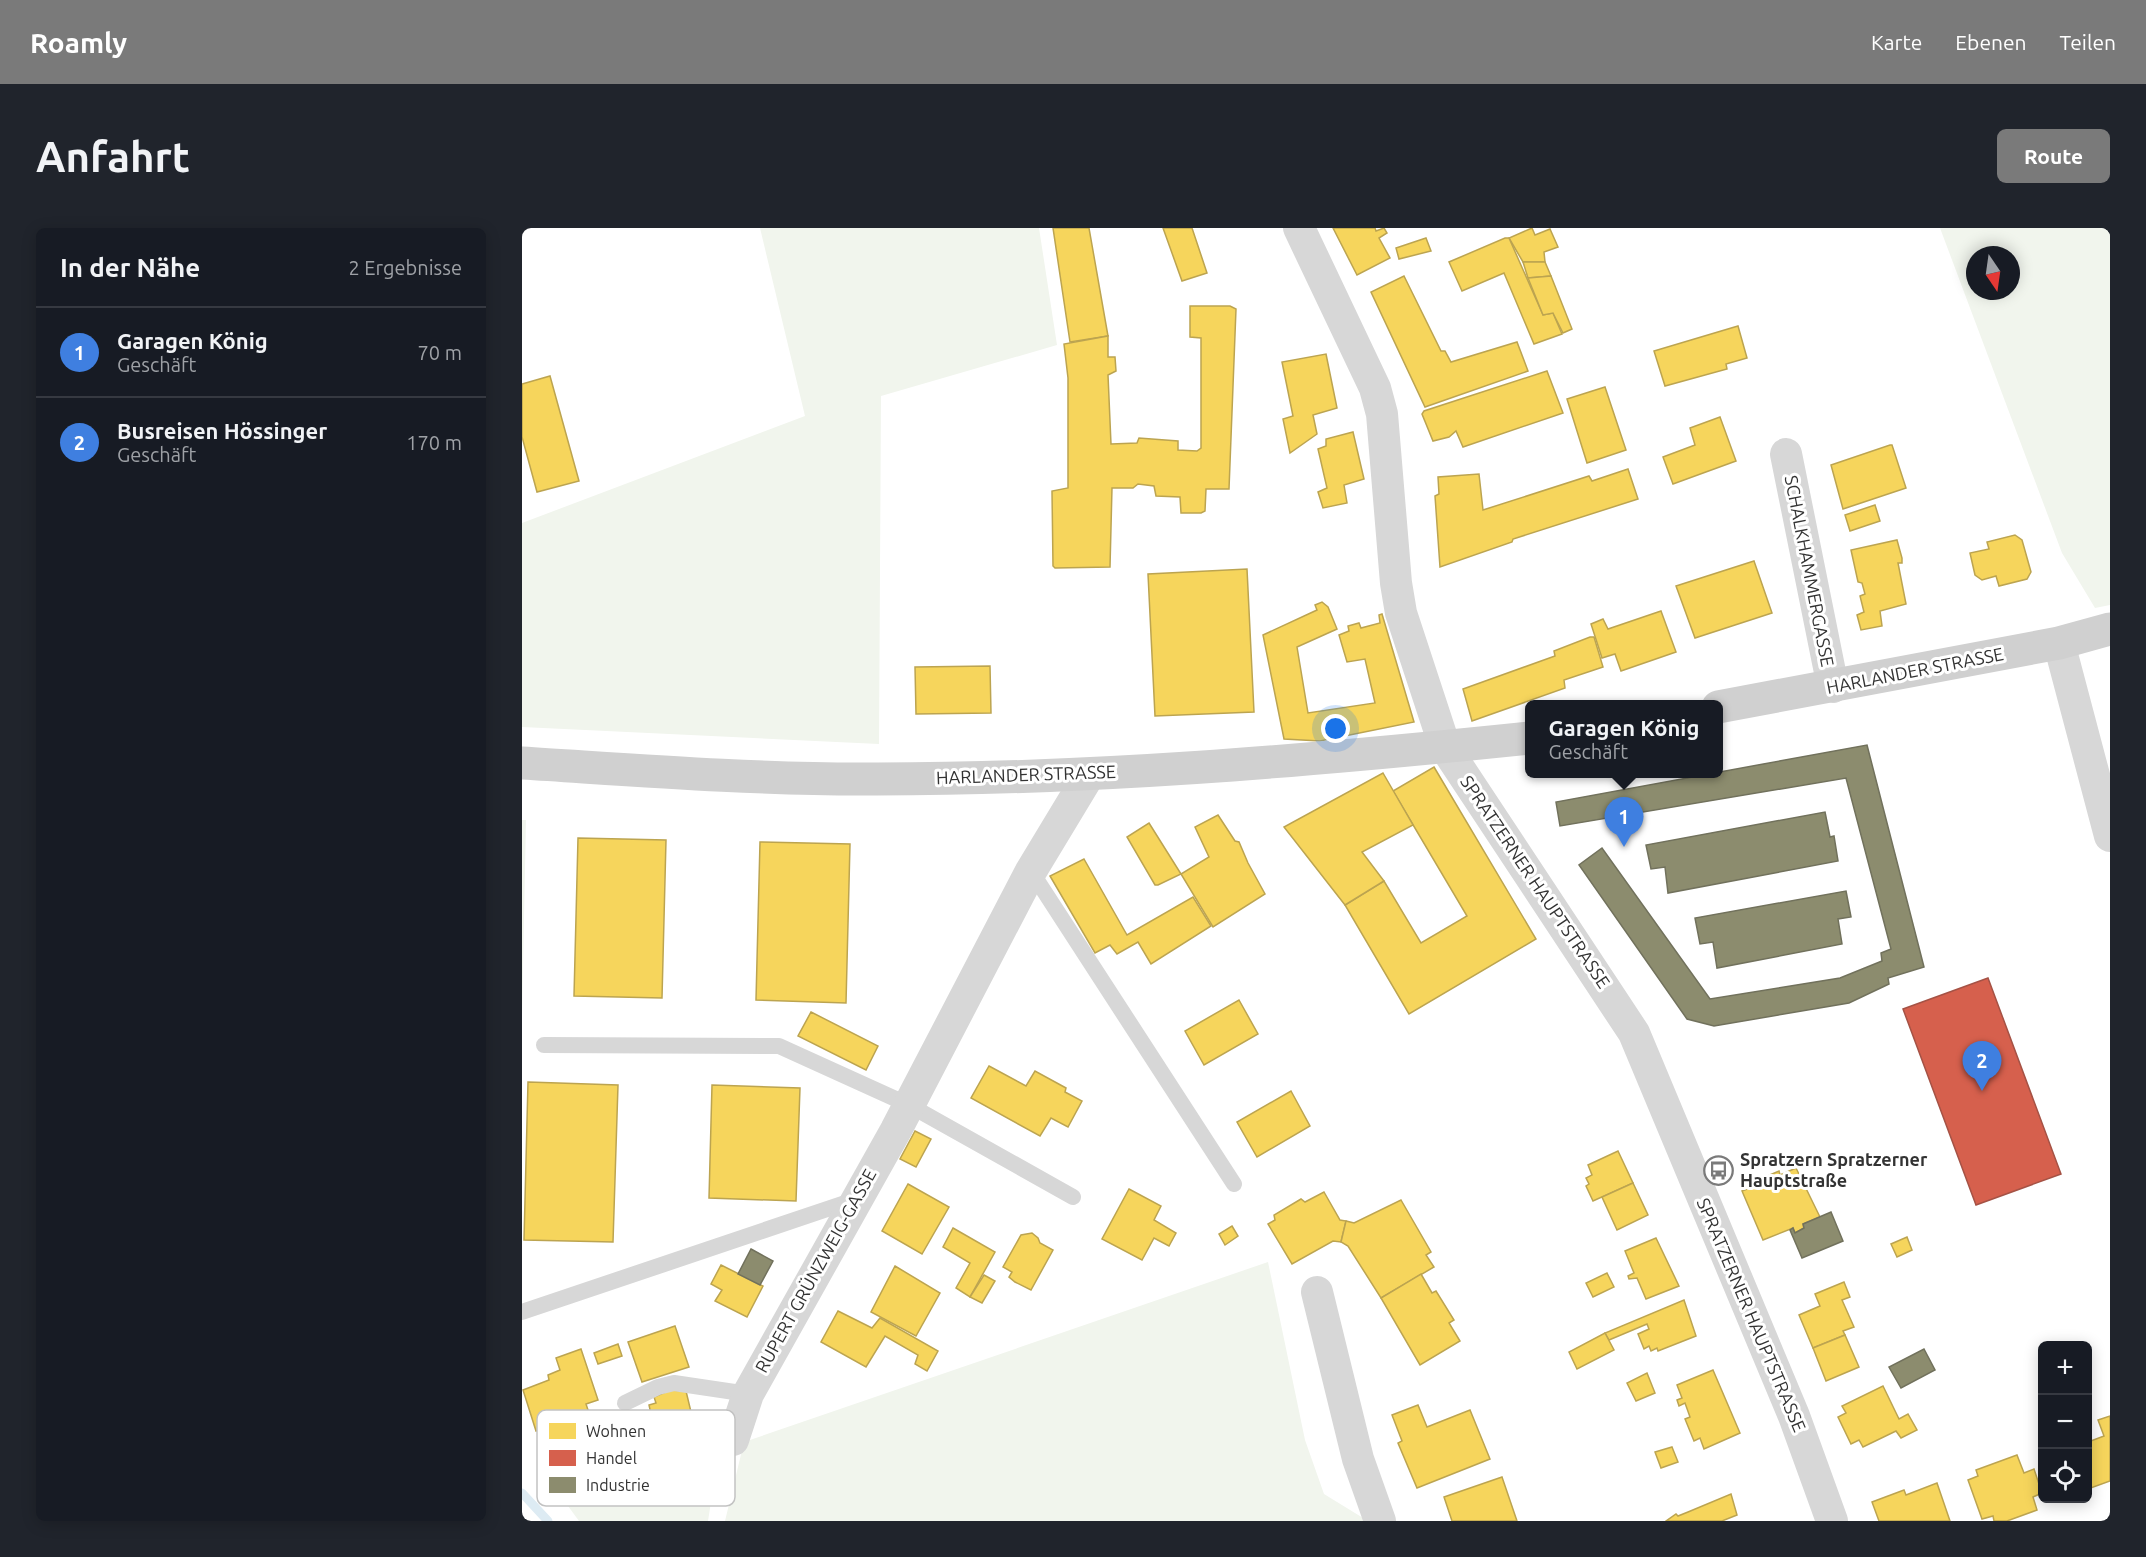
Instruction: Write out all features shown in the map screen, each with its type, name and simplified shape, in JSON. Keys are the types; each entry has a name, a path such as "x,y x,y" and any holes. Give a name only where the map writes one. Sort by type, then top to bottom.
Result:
{"main road":[{"name":"HARLANDER STRASSE","path":"1723,706 2059,643 2110,629"},
{"name":"HARLANDER STRASSE","path":"522,763 686,773 861,779 1089,775 1525,739"}],"street":[{"name":"SPRATZERNER HAUPTSTRASSE","path":"1299,228 1375,388 1382,414 1396,583 1401,613 1445,747 1635,1033 1794,1416 1832,1521"},
{"name":"SCHALKHAMMERGASSE","path":"1786,454 1833,687"},
{"path":"2059,643 2110,836"},
{"name":"RUPERT GRÜNZWEIG-GASSE","path":"735,1434 748,1394 854,1200 909,1105 1031,871 1089,775"},
{"path":"1317,1292 1358,1459 1380,1521"}],"lane":[{"path":"1031,871 1234,1184"},
{"path":"544,1045 779,1046 909,1105 1073,1197"},
{"path":"522,1312 854,1200"},
{"path":"625,1403 674,1383 748,1394"}],"shaded area":[{"path":"760,228 1039,228 1057,345 881,396 879,744 522,727 522,523 805,416"},
{"path":"1940,228 2110,228 2110,605 2095,608 2062,553 1967,300 2020,300 2020,246 1966,246 1966,297"},
{"path":"522,820 526,820 522,1018"},
{"path":"1268,1262 1305,1440 1324,1494 1368,1521 725,1521 729,1506 735,1506 735,1479 744,1442"},
{"path":"568,1506 710,1506 708,1521 579,1521"}],"building: Wohnen":[{"path":"1053,228 1089,228 1108,336 1070,342"},
{"path":"1163,228 1192,228 1207,273 1182,281"},
{"path":"1333,228 1375,228 1376,231 1384,228 1387,233 1379,238 1390,258 1357,275"},
{"path":"1532,228 1535,235 1550,229 1558,247 1544,252 1545,262 1523,262 1509,238"},
{"path":"1426,238 1431,251 1399,259 1396,248"},
{"path":"1509,238 1543,315 1553,313 1562,334 1534,344 1504,273 1462,291 1449,262"},
{"path":"1523,262 1545,262 1551,276 1528,278"},
{"path":"1404,276 1441,351 1445,351 1451,362 1517,342 1528,371 1425,407 1371,292"},
{"path":"1551,276 1572,329 1563,333 1553,313 1543,315 1528,278"},
{"path":"1190,306 1230,306 1236,309 1229,489 1206,489 1205,511 1181,513 1180,497 1156,496 1154,486 1138,484 1133,488 1112,488 1110,567 1055,568 1053,566 1052,491 1068,488 1068,378 1064,344 1108,336 1108,357 1115,357 1116,371 1108,375 1111,444 1137,443 1139,438 1178,441 1178,450 1197,451 1201,448 1201,338 1190,337"},
{"path":"1738,326 1747,358 1726,364 1727,369 1665,386 1654,351"},
{"path":"1326,354 1337,408 1313,415 1317,434 1290,453 1283,419 1293,416 1282,362"},
{"path":"1547,371 1563,413 1463,447 1456,431 1449,437 1433,441 1422,414 1424,411"},
{"path":"550,376 579,481 537,492 522,437 522,384"},
{"path":"1605,387 1626,450 1587,463 1567,399"},
{"path":"1720,417 1736,461 1673,484 1663,457 1695,445 1690,428"},
{"path":"1353,432 1364,479 1344,485 1347,503 1323,508 1318,492 1327,488 1318,449 1326,446 1326,439"},
{"path":"1892,445 1906,488 1843,509 1831,465"},
{"path":"1628,469 1638,499 1513,539 1512,542 1440,567 1435,496 1439,494 1438,477 1479,474 1483,510 1589,476 1592,481"},
{"path":"1875,505 1880,521 1850,531 1845,515"},
{"path":"2015,535 2022,540 2031,572 2027,579 1999,586 1996,576 1982,580 1975,575 1970,553 1989,549 1987,542"},
{"path":"1897,540 1902,558 1902,563 1898,563 1906,604 1880,611 1882,626 1861,630 1857,615 1864,612 1860,596 1865,594 1862,583 1858,582 1851,550"},
{"path":"1754,561 1772,613 1695,638 1676,586"},
{"path":"1247,569 1254,712 1155,716 1148,574"},
{"path":"1322,602 1328,607 1337,629 1297,647 1308,713 1375,703 1365,659 1347,662 1339,635 1349,631 1348,626 1359,623 1361,628 1380,623 1379,615 1382,614 1414,722 1320,741 1284,739 1263,635 1317,610 1315,605"},
{"path":"1661,611 1676,652 1621,671 1615,654 1602,658 1591,624 1603,619 1608,629"},
{"path":"1594,637 1603,667 1564,680 1565,688 1525,700 1525,702 1472,721 1463,689 1555,656 1554,651"},
{"path":"990,666 991,713 916,714 915,667"},
{"path":"1434,767 1536,939 1409,1014 1345,905 1384,881 1421,943 1467,916 1393,791"},
{"path":"1383,773 1413,825 1362,852 1384,881 1345,905 1284,827"},
{"path":"1218,815 1235,841 1239,842 1265,894 1213,927 1181,874 1209,857 1195,827"},
{"path":"1149,823 1181,874 1158,885 1155,885 1127,837"},
{"path":"578,838 666,840 662,998 574,996"},
{"path":"760,842 850,844 846,1003 756,1000"},
{"path":"1084,859 1127,935 1193,897 1211,926 1151,964 1138,942 1117,954 1110,945 1095,953 1050,876"},
{"path":"1239,1000 1258,1034 1204,1065 1185,1031"},
{"path":"811,1012 878,1046 866,1070 798,1036"},
{"path":"989,1066 1026,1086 1035,1071 1066,1088 1065,1092 1082,1101 1068,1127 1051,1118 1040,1136 971,1098"},
{"path":"528,1082 618,1085 613,1242 524,1240"},
{"path":"712,1085 800,1088 796,1201 709,1198"},
{"path":"1291,1091 1310,1126 1257,1157 1237,1122"},
{"path":"915,1131 931,1139 916,1167 900,1159"},
{"path":"1618,1151 1633,1183 1593,1201 1586,1186 1589,1184 1586,1178 1592,1175 1588,1165"},
{"path":"1796,1168 1820,1217 1803,1224 1804,1228 1795,1233 1793,1228 1763,1240 1742,1191 1760,1184 1758,1180 1779,1171 1780,1175"},
{"path":"1633,1183 1648,1215 1617,1230 1602,1197"},
{"path":"908,1184 949,1207 922,1254 882,1231"},
{"path":"1129,1189 1161,1206 1154,1220 1176,1233 1169,1246 1154,1238 1142,1260 1102,1239"},
{"path":"1324,1192 1340,1220 1346,1221 1341,1242 1333,1241 1292,1264 1268,1224 1275,1220 1274,1215 1301,1199 1305,1202"},
{"path":"1401,1200 1431,1252 1426,1255 1434,1267 1381,1298 1348,1246 1341,1242 1346,1221 1354,1223"},
{"path":"1232,1226 1238,1236 1225,1245 1219,1234"},
{"path":"953,1228 995,1252 970,1297 956,1288 970,1263 943,1247"},
{"path":"1032,1233 1040,1243 1053,1250 1031,1290 1015,1282 1009,1277 1012,1272 1003,1267 1021,1235"},
{"path":"1907,1237 1912,1250 1897,1257 1891,1244"},
{"path":"1656,1238 1679,1286 1646,1299 1637,1278 1629,1279 1628,1276 1634,1273 1625,1251"},
{"path":"721,1265 763,1286 747,1317 715,1301 722,1290 711,1284"},
{"path":"895,1266 940,1293 916,1336 871,1312"},
{"path":"1607,1273 1614,1287 1593,1297 1586,1283"},
{"path":"1421,1274 1432,1293 1436,1291 1454,1320 1449,1323 1460,1341 1420,1365 1381,1298"},
{"path":"984,1275 995,1281 982,1303 970,1297"},
{"path":"1844,1282 1850,1297 1842,1300 1854,1327 1843,1331 1845,1335 1813,1348 1799,1315 1820,1306 1815,1294"},
{"path":"1684,1300 1696,1336 1658,1351 1657,1348 1651,1351 1649,1346 1644,1349 1638,1334 1649,1329 1647,1324 1609,1340 1605,1333"},
{"path":"838,1311 872,1328 880,1318 938,1351 927,1371 915,1364 918,1355 885,1336 866,1367 821,1342"},
{"path":"675,1326 689,1367 642,1382 628,1342"},
{"path":"1605,1333 1614,1350 1577,1369 1569,1352"},
{"path":"1845,1335 1859,1367 1826,1381 1813,1348"},
{"path":"618,1344 622,1356 598,1364 594,1353"},
{"path":"581,1349 598,1400 586,1404 588,1410 537,1410 536,1431 523,1390 549,1380 548,1375 560,1370 556,1358"},
{"path":"1713,1370 1740,1433 1704,1449 1700,1438 1694,1441 1685,1419 1690,1417 1685,1403 1679,1406 1677,1400 1682,1398 1677,1385"},
{"path":"1647,1373 1655,1393 1636,1401 1627,1383"},
{"path":"1883,1386 1899,1419 1908,1414 1917,1430 1901,1438 1896,1431 1863,1447 1859,1440 1851,1444 1838,1417 1846,1413 1842,1406"},
{"path":"670,1390 686,1391 691,1410 650,1410 649,1405 656,1403 654,1397"},
{"path":"1418,1405 1427,1427 1470,1410 1490,1459 1417,1488 1398,1443 1402,1441 1392,1415"},
{"path":"2110,1416 2110,1481 2092,1488 2092,1440 2104,1436 2098,1420"},
{"path":"1672,1447 1678,1462 1661,1468 1655,1452"},
{"path":"2017,1455 2024,1473 2034,1469 2038,1481 2038,1495 2033,1497 2037,1510 2007,1521 1994,1521 1993,1516 1982,1519 1968,1480 1978,1476 1976,1470"},
{"path":"1502,1477 1517,1521 1452,1521 1444,1497"},
{"path":"1937,1483 1950,1521 1879,1521 1872,1502 1904,1490 1906,1495"},
{"path":"1731,1494 1737,1515 1722,1521 1666,1521 1676,1514 1678,1516"}],"building: Handel":[{"path":"1988,978 2061,1174 1976,1205 1903,1009"}],"building: Industrie":[{"path":"1867,745 1924,967 1888,978 1889,984 1849,1003 1714,1026 1687,1019 1579,865 1602,848 1710,999 1840,978 1882,961 1881,953 1891,949 1846,778 1560,826 1556,802 1687,778 1723,778 1723,771"},
{"path":"1825,812 1830,837 1834,836 1838,861 1668,893 1665,867 1651,869 1646,845"},
{"path":"1846,891 1851,917 1838,919 1842,944 1717,968 1713,942 1700,944 1695,918"},
{"path":"1831,1212 1843,1241 1802,1258 1790,1230 1793,1228 1795,1233 1804,1228 1803,1224"},
{"path":"751,1249 773,1261 760,1285 738,1274"},
{"path":"1924,1349 1935,1370 1901,1388 1889,1367"}],"waterway":[{"path":"522,1493 548,1521"}],"place":[{"name":"Garagen König","path":"1624,847"},
{"name":"Busreisen Hössinger","path":"1982,1091"},
{"name":"Spratzern Spratzerner Hauptstraße","path":"1719,1170"}]}
